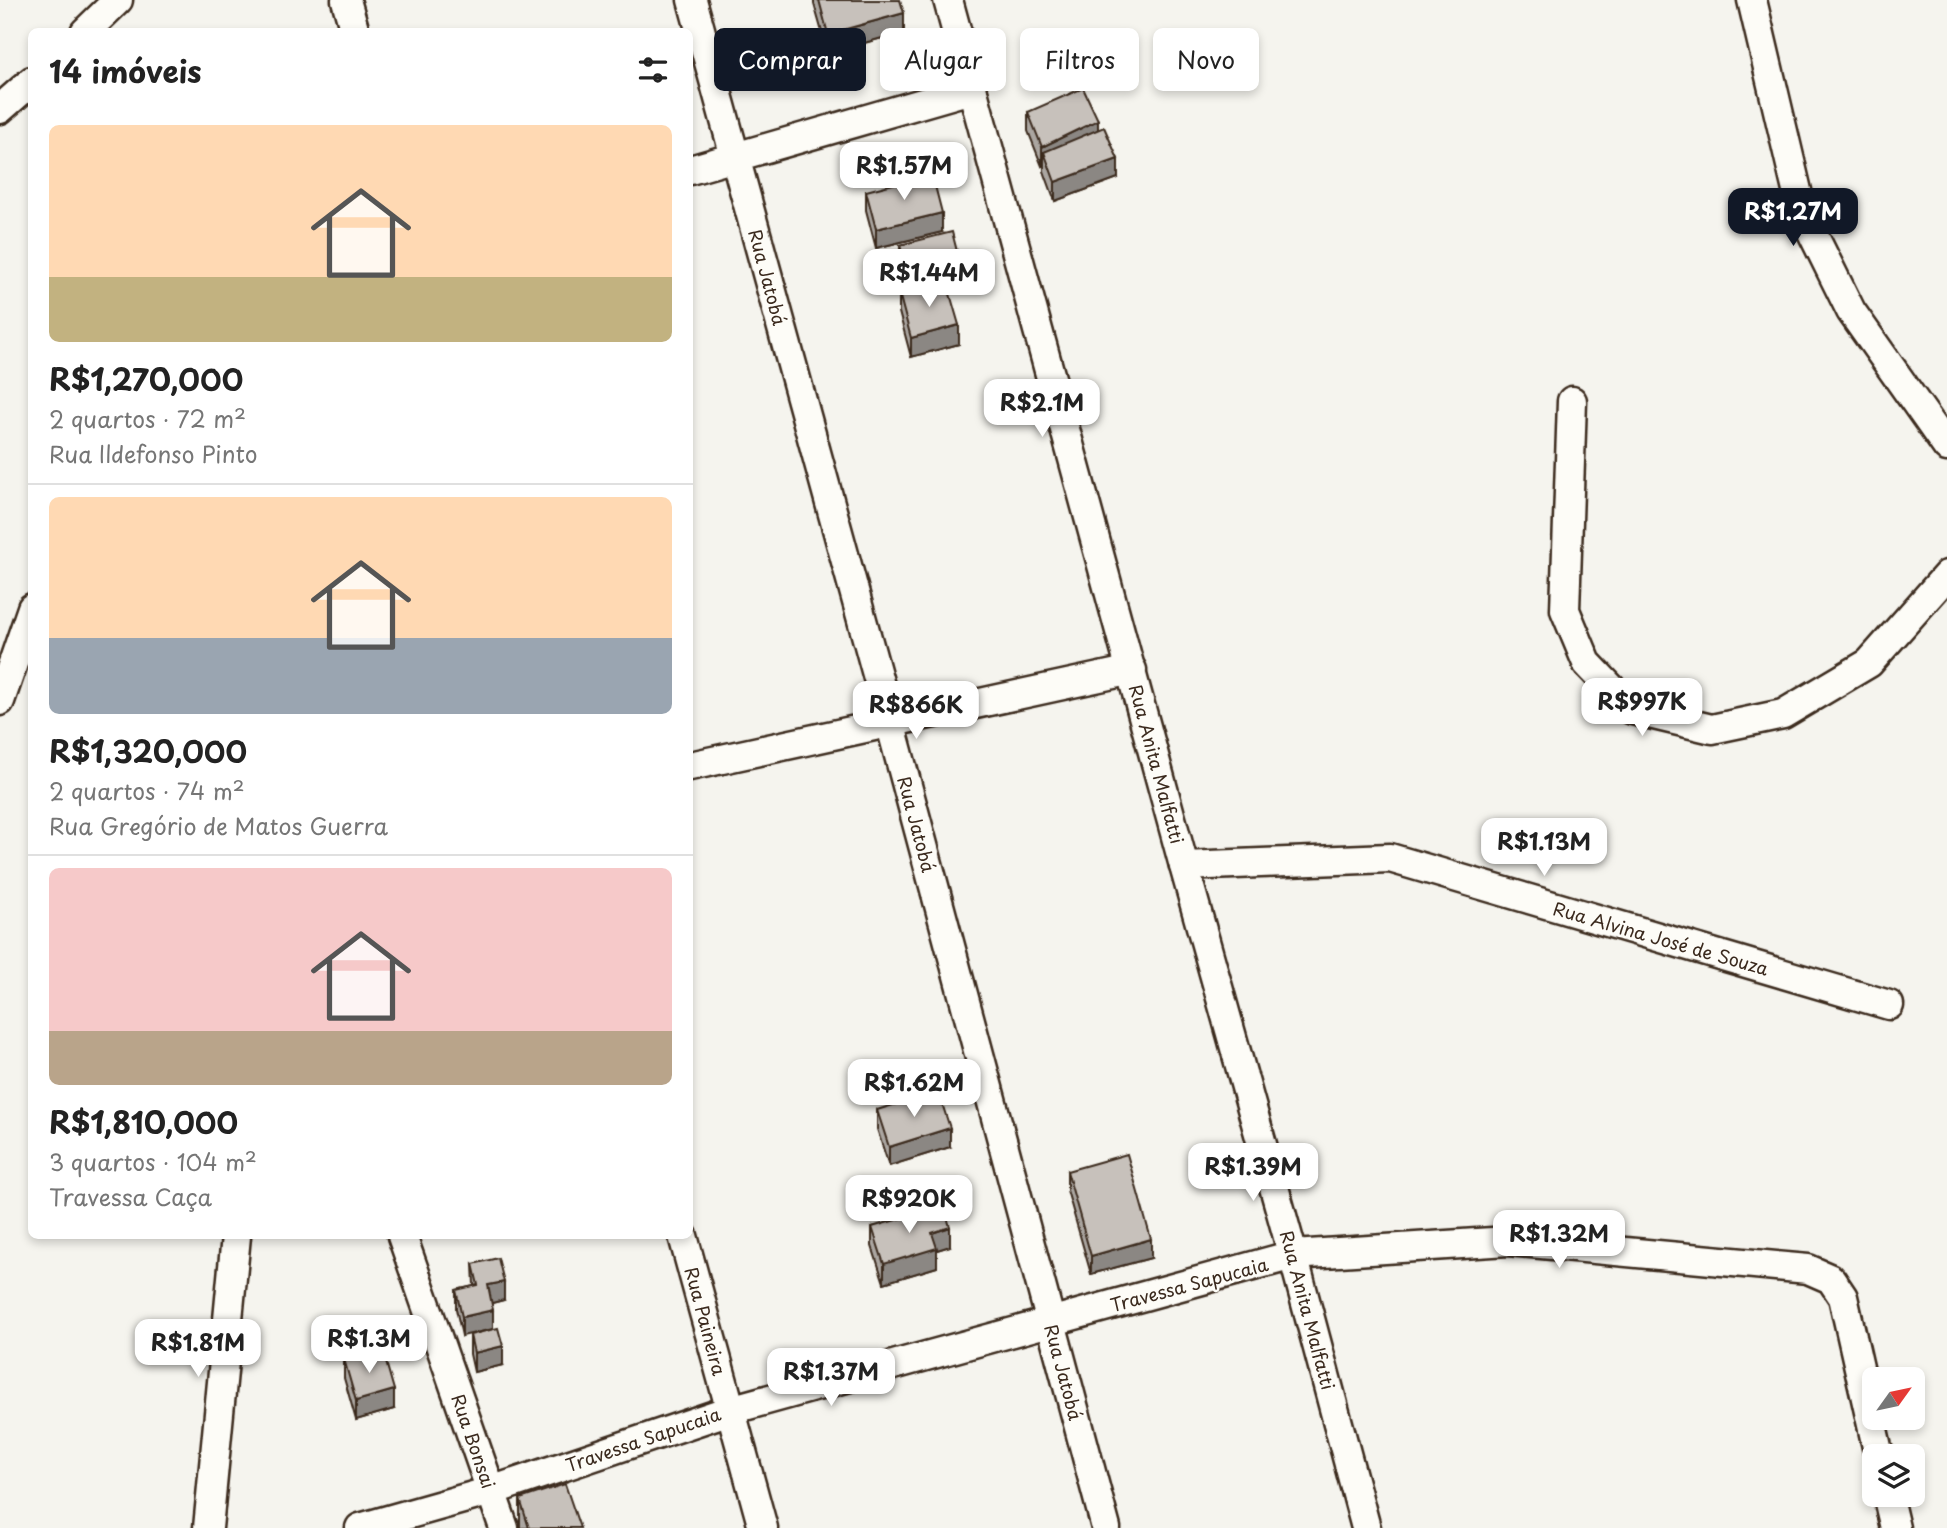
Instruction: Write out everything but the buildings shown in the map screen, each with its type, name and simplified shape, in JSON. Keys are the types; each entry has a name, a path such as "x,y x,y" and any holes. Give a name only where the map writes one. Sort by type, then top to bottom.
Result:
{"street":[{"path":"89,28 118,0"},
{"path":"346,0 354,28"},
{"name":"Rua Jatobá","path":"692,0 890,722 1106,1528"},
{"name":"Rua Anita Malfatti","path":"948,0 955,28"},
{"path":"1752,0 1802,212 1851,311 1947,447"},
{"path":"0,108 28,84"},
{"path":"693,169 964,91"},
{"name":"Rua Anita Malfatti","path":"972,91 1366,1528"},
{"path":"1572,401 1565,610 1587,663 1632,710 1712,729 1783,714 1868,663 1947,575"},
{"path":"0,701 28,620"},
{"path":"693,765 1132,670"},
{"name":"Rua Alvina José de Souza","path":"1184,866 1390,858 1889,1005"},
{"path":"208,1528 236,1239"},
{"name":"Rua Bonsai","path":"403,1239 504,1528"},
{"name":"Rua Paineira","path":"684,1239 763,1528"},
{"name":"Travessa Sapucaia","path":"359,1528 491,1491 730,1410 1293,1255 1508,1241 1808,1269 1831,1279 1843,1297 1876,1444"},
{"path":"1890,1507 1895,1528"}]}
